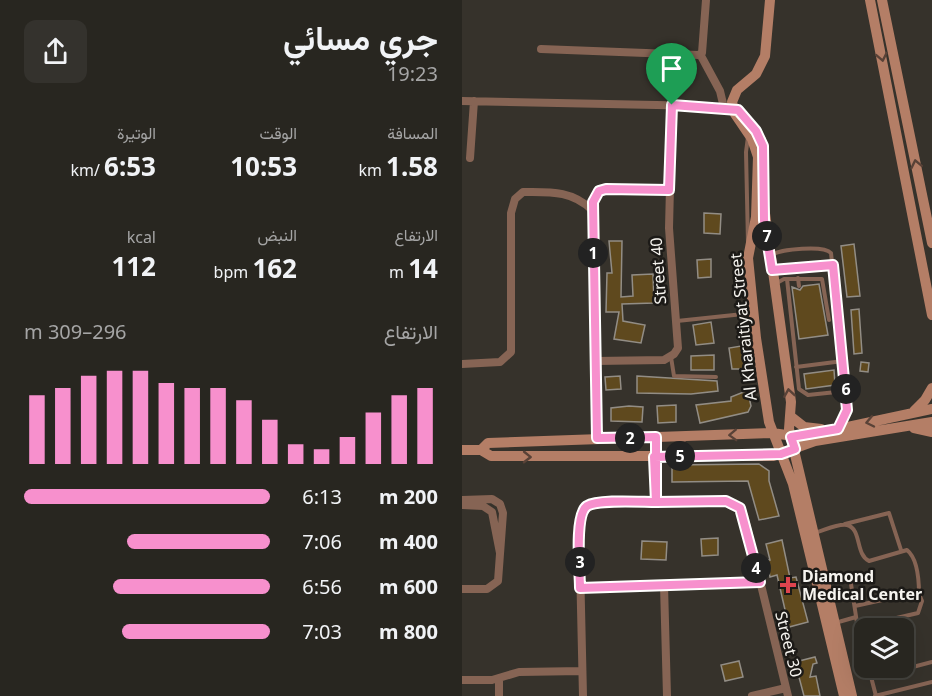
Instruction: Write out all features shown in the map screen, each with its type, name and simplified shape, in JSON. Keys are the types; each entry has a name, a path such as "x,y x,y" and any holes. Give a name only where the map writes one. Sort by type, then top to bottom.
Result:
{"street":[{"path":"706,0 704,37 700,54 732,109"},
{"path":"732,109 741,93 758,75 771,56 773,0"},
{"path":"870,0 932,315"},
{"path":"882,0 932,243"},
{"path":"542,49 700,54"},
{"path":"462,101 672,105 732,109"},
{"path":"470,158 474,101"},
{"name":"Street 40","path":"671,357 678,348 669,190 672,105"},
{"name":"Al Kharaitiyat Street","path":"732,109 749,133 758,158 760,231 770,256 775,284 791,402 791,437 852,696"},
{"name":"Al Kharaitiyat Street","path":"732,109 756,131 763,146 760,231 749,248 753,313 761,378 772,433 796,495 844,696"},
{"path":"597,438 592,210 599,191 669,190"},
{"path":"462,364 500,362 511,352 511,213 515,199 523,192 556,192 580,199 592,210"},
{"path":"596,361 661,360 671,357"},
{"path":"910,413 925,400 932,388"},
{"path":"480,450 488,443 597,438 772,433 791,437 932,409"},
{"path":"790,416 804,427 834,430"},
{"path":"462,450 480,450 491,456 654,457 781,454 814,441 932,422"},
{"path":"908,427 932,432"},
{"path":"656,437 654,457 656,502"},
{"path":"462,500 492,499 500,504 503,545 500,553"},
{"name":"Street 30","path":"583,696 579,520 583,510 593,504 722,500 737,506 744,516 787,692"},
{"path":"462,505 483,506 492,512 500,553 499,578 495,585 487,589 462,590"},
{"path":"580,588 760,582"},
{"path":"664,585 667,696"},
{"path":"462,680 499,678 519,672 582,671"},
{"path":"499,678 499,696"},
{"path":"752,696 787,692"}],"lane":[{"path":"749,133 746,152 746,231 749,248"},
{"path":"770,256 782,251 825,248 832,255 846,392 846,415 834,430"},
{"path":"772,270 833,265"},
{"path":"775,284 787,279 817,277 823,280 828,320 839,319"},
{"path":"787,279 794,324 798,387 803,394 846,392"},
{"path":"798,279 799,286"},
{"path":"676,321 753,313"},
{"path":"671,357 675,376 716,377"},
{"path":"796,367 843,361"},
{"path":"682,437 686,456"},
{"path":"813,533 889,513 901,550"},
{"path":"844,525 855,531 861,555 865,560 872,561 901,550 909,551 913,559 918,594 923,604 918,613 897,618"},
{"path":"834,623 856,617 851,585"},
{"path":"855,606 918,594"},
{"path":"914,667 932,662"},
{"path":"871,678 876,696 932,682"}],"building":[{"path":"704,213 721,214 720,234 704,233"},
{"path":"609,241 622,241 621,297 633,296 632,275 653,274 654,303 622,304 623,321 645,325 641,343 614,339 619,312 606,312 607,273 612,273"},
{"path":"854,244 860,296 847,297 841,246"},
{"path":"711,259 711,277 698,278 697,260"},
{"path":"819,284 828,335 799,339 792,287 800,290 803,286"},
{"path":"859,309 862,353 854,354 851,310"},
{"path":"711,322 714,343 696,345 693,325"},
{"path":"747,345 748,357 743,358 745,369 732,369 729,348"},
{"path":"714,355 714,370 691,370 691,356"},
{"path":"861,362 869,363 868,372 860,371"},
{"path":"834,370 835,385 806,389 804,374"},
{"path":"620,376 621,389 606,390 605,377"},
{"path":"637,376 717,381 718,391 691,394 637,393"},
{"path":"751,389 753,397 749,397 751,406 748,412 700,423 696,405 731,401 731,397"},
{"path":"676,405 676,422 658,423 657,406"},
{"path":"643,407 642,422 611,421 611,408"},
{"path":"759,464 769,471 769,481 779,516 759,520 748,481 672,482 672,465"},
{"path":"718,538 718,555 702,556 701,539"},
{"path":"782,540 790,578 796,577 808,622 789,627 777,575 770,577 767,560 770,560 766,544"},
{"path":"642,541 667,542 666,560 641,559"},
{"path":"815,657 817,663 813,664 810,677 816,676 820,696 804,696 795,662"},
{"path":"739,661 743,677 725,681 721,665"}],"place":[{"name":"Diamond Medical Center","path":"788,585"}],"route":[{"path":"672,105 669,190 606,189 599,191 593,202 597,438 656,437 654,457 656,502 593,504 583,510 579,520 580,588 760,582 740,508 726,501 656,502 655,486 654,457 773,456 795,449 791,437 796,438 838,429 847,410 833,265 772,270 764,220 764,151 759,135 738,110 672,105"}]}
